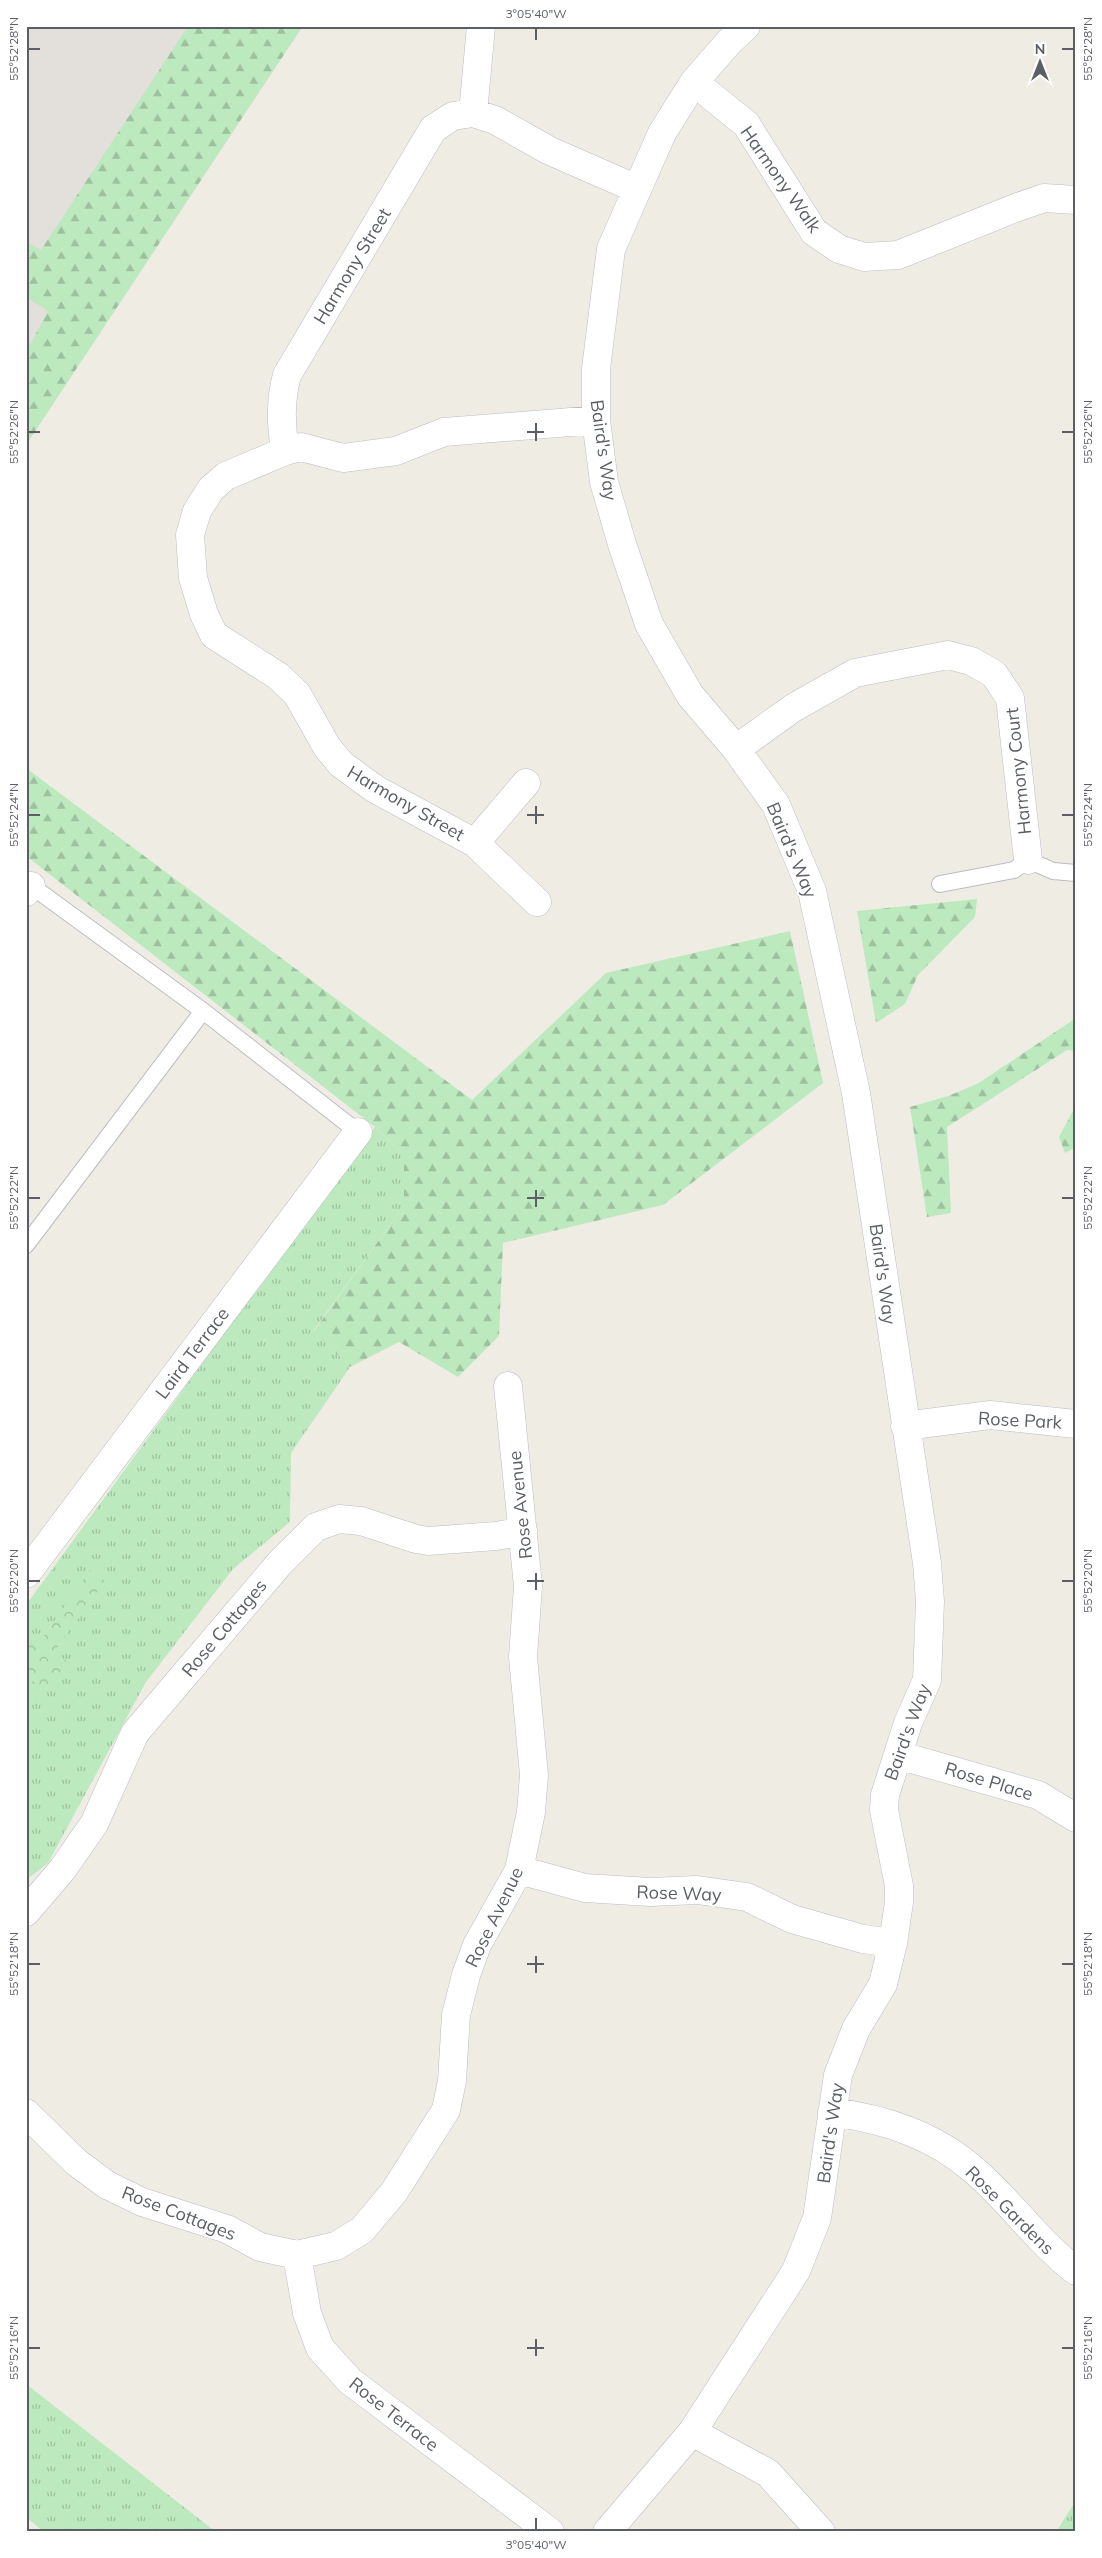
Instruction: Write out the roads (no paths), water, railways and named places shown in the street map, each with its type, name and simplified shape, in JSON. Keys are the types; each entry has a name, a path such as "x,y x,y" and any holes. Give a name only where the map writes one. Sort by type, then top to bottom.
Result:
{"street":[{"path":"481,26 473,113 495,120 550,151 637,189"},
{"name":"Baird's Way","path":"607,2532 692,2432 796,2271 817,2218 838,2075 856,2029 883,1984 893,1943 900,1902 899,1886 884,1810 885,1795 908,1723 927,1680 930,1646 930,1601 927,1563 856,1093 812,891 776,805 736,749 690,695 649,624 622,544 604,482 596,420 596,369 611,249 662,133 694,82 729,42 746,26"},
{"name":"Harmony Walk","path":"694,82 746,124 814,232 839,249 864,257 898,255 1044,198 1076,200"},
{"name":"Harmony Street","path":"285,451 281,424 281,396 287,375 433,129 453,116 473,113"},
{"name":"Harmony Street","path":"537,902 475,843 375,789 341,764 327,746 297,694 278,676 214,635 204,614 193,578 190,535 197,511 211,489 226,476 285,451 301,447 343,458 396,451 444,432 596,420"},
{"name":"Harmony Court","path":"736,749 793,708 855,673 948,655 971,661 994,674 1010,698 1028,860"},
{"name":"Harmony Street","path":"475,843 526,783"},
{"name":"Laird Terrace","path":"26,1574 358,1132"},
{"name":"Rose Avenue","path":"297,2255 336,2246 362,2230 394,2192 446,2110 452,2082 455,2022 466,1975 476,1945 519,1870 531,1812 534,1775 523,1657 528,1586 508,1386"},
{"name":"Rose Park","path":"905,1426 990,1415 1076,1424"},
{"name":"Rose Cottages","path":"26,1912 62,1870 94,1824 135,1733 279,1564 316,1527 339,1519 361,1521 416,1540 428,1541 496,1536 523,1531"},
{"name":"Rose Place","path":"898,1755 1038,1795 1076,1818"},
{"name":"Rose Way","path":"519,1870 585,1888 650,1892 697,1890 747,1897 792,1919 863,1939 893,1943"},
{"name":"Rose Gardens","path":"832,2112 863,2116 909,2129 929,2139 975,2170 1056,2255 1076,2270"},
{"name":"Rose Cottages","path":"26,2113 76,2162 107,2185 142,2202 227,2229 260,2247 297,2255"},
{"name":"Rose Terrace","path":"297,2255 308,2313 320,2348 344,2375 550,2532"},
{"path":"692,2432 768,2473 821,2532"}],"lane":[{"path":"940,884 1014,870 1028,860 1053,871 1076,873"},
{"path":"28,887 203,1011 358,1132"},
{"path":"26,1245 203,1011"}]}
